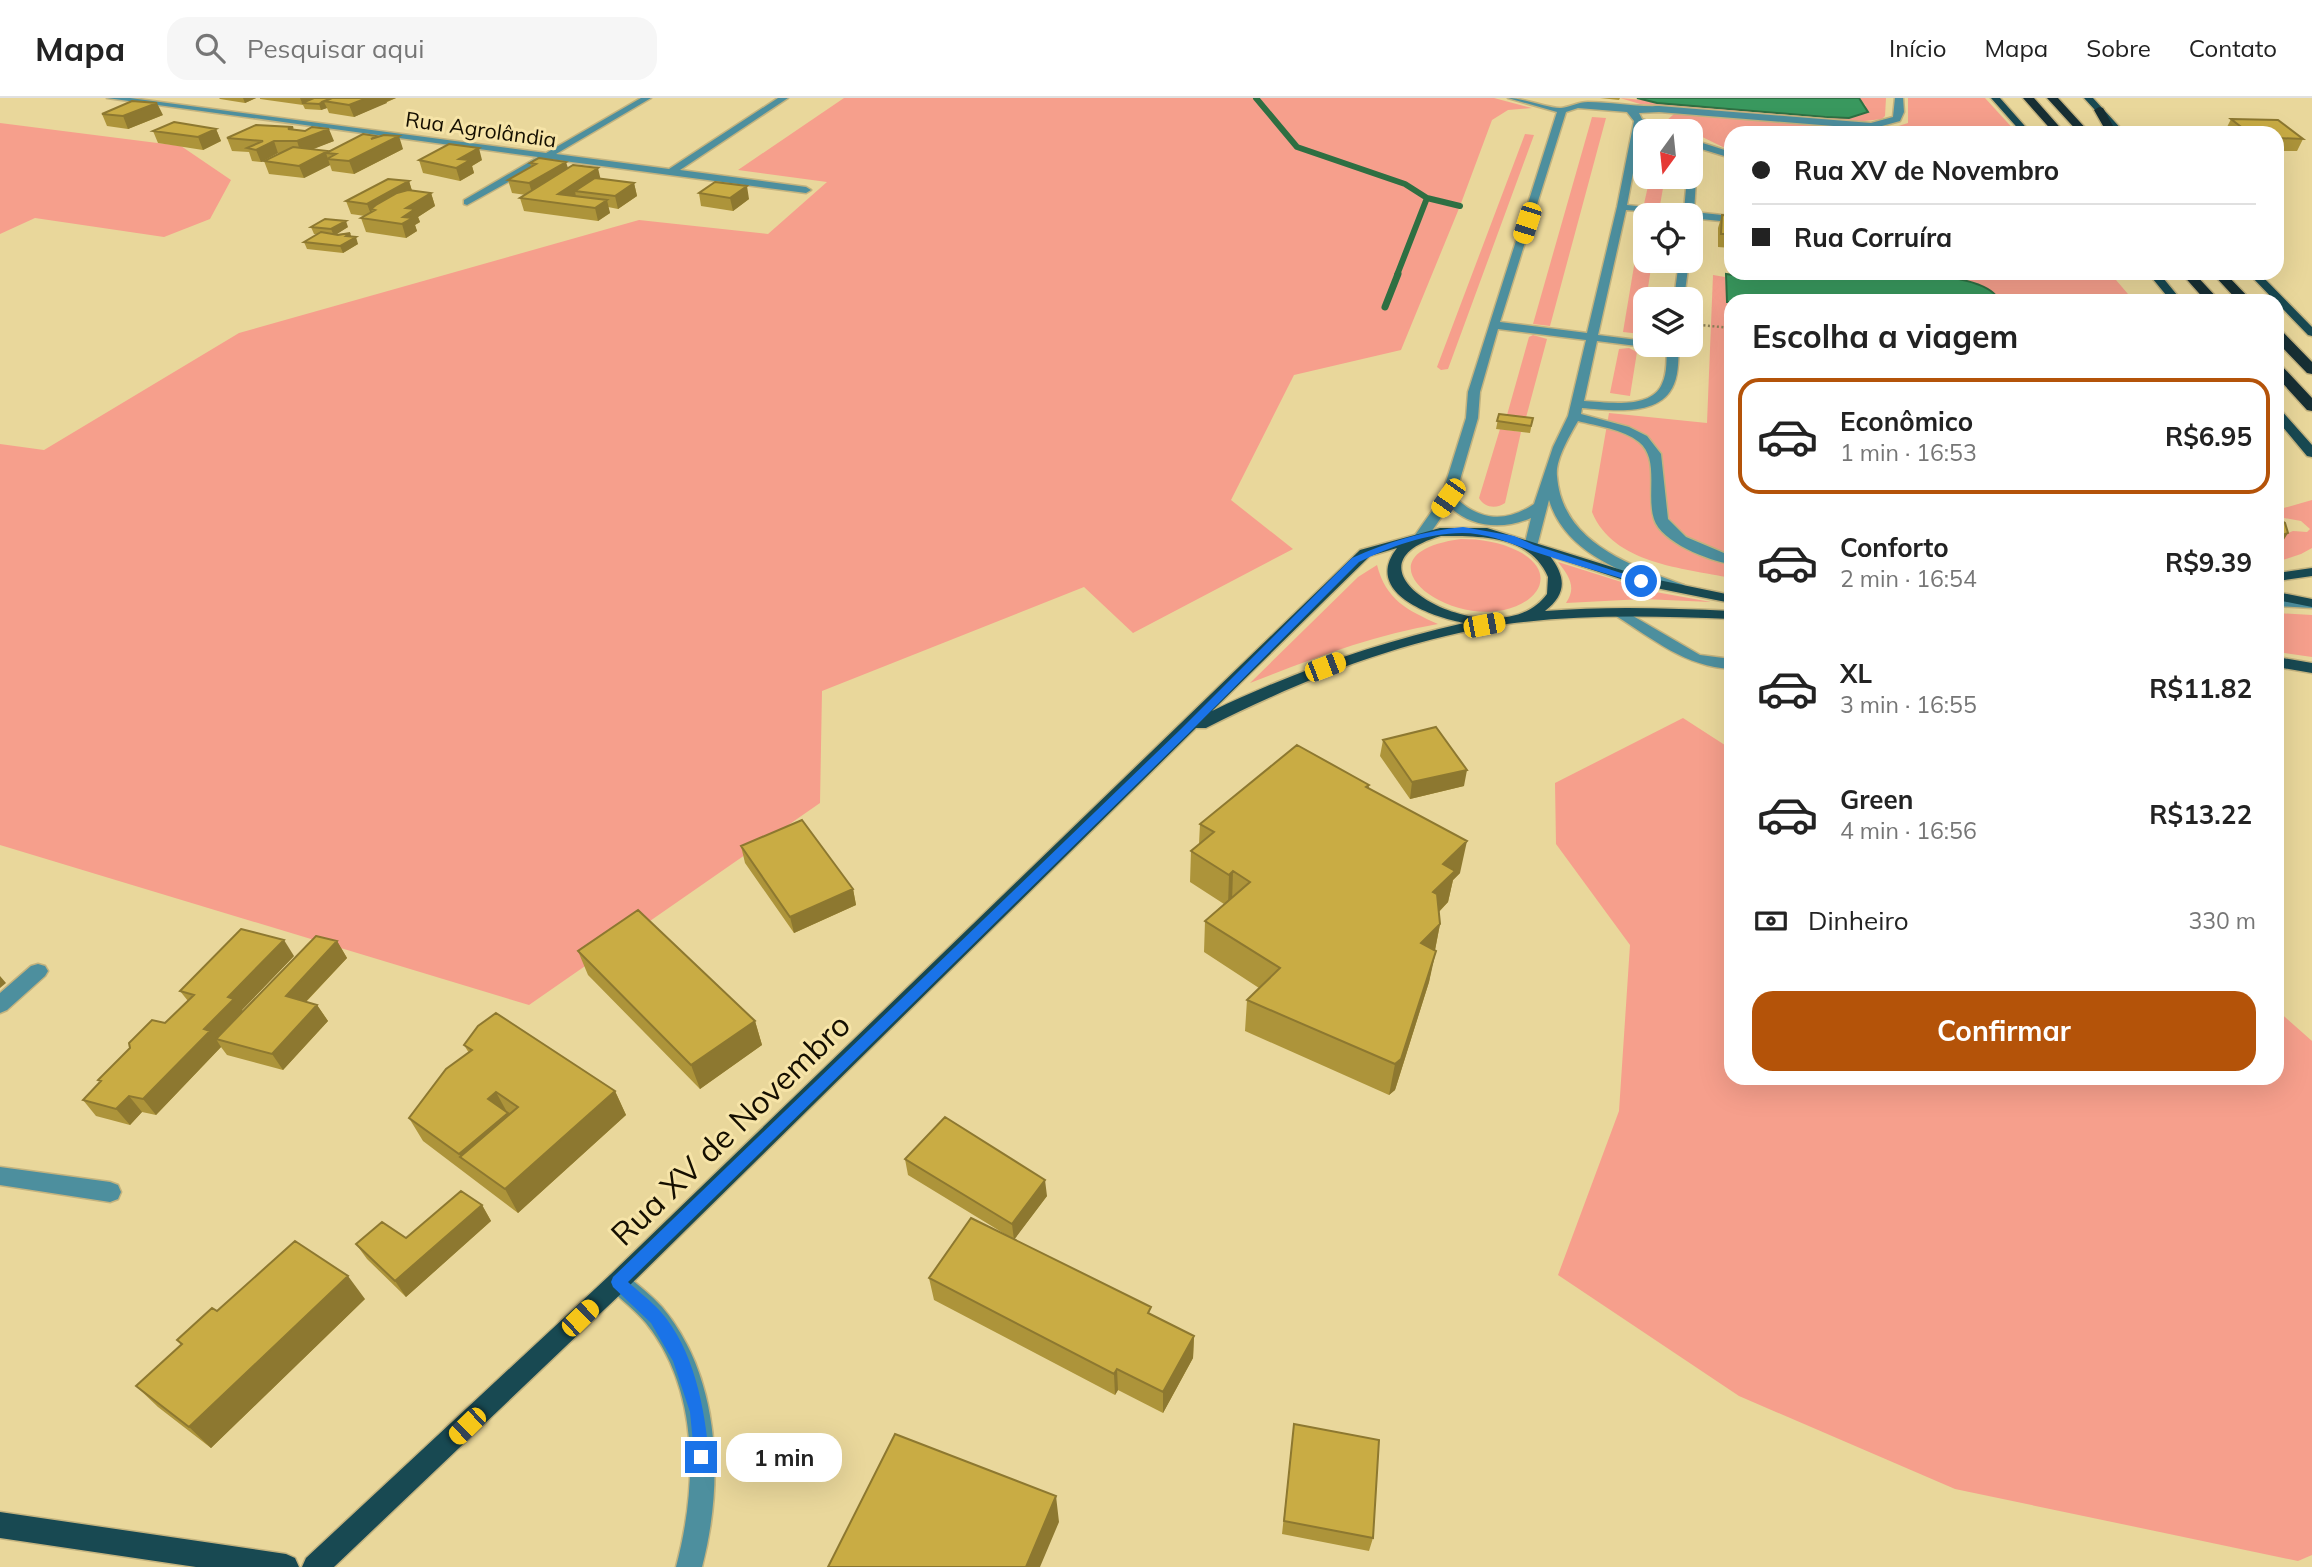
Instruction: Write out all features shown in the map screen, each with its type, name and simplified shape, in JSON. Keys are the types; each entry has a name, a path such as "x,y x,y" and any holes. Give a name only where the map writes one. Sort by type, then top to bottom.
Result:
{"highway":[{"path":"2028,98 2054,126"},
{"path":"2052,98 2078,126"},
{"path":"2099,110 2108,126"},
{"path":"2194,280 2206,294"},
{"path":"2225,280 2238,294"},
{"path":"2284,341 2312,370"},
{"path":"2284,377 2312,407"}],"main road":[{"path":"1995,98 2021,126"},
{"path":"2088,98 2114,126"},
{"path":"2159,280 2172,294"},
{"path":"2260,280 2274,294"},
{"path":"2284,305 2312,333"},
{"path":"2284,421 2312,453"},
{"name":"Rua XV de Novembro","path":"315,1567 618,1282 1184,732 1355,560 1382,547 1420,538 1463,530 1488,532 1621,575 1724,598"},
{"path":"1420,538 1404,548 1395,562 1395,578 1405,593 1424,607 1449,616 1478,621 1507,621 1548,604 1557,590 1556,575 1547,561 1531,547"},
{"path":"2284,576 2312,572"},
{"path":"2284,597 2312,603"},
{"name":"Rua XV de Novembro","path":"1184,732 1259,695 1347,659 1438,634 1507,621 1621,613 1724,615"},
{"path":"2284,663 2312,668"},
{"path":"0,1525 286,1567"}],"street":[{"name":"Rua Agrolândia","path":"111,98 806,190"},
{"path":"467,202 647,98"},
{"path":"671,172 785,98"},
{"path":"1512,98 1562,111 1578,104 1592,103 1630,110 1659,109 1871,126 1897,119 1900,112 1899,98"},
{"path":"1630,110 1637,119"},
{"path":"1420,538 1448,498 1472,418 1474,392 1493,325 1562,111"},
{"path":"1703,146 1724,153"},
{"path":"1531,547 1550,476 1565,430 1575,410 1633,148"},
{"path":"1622,206 1633,207"},
{"path":"1703,216 1724,218"},
{"path":"1493,325 1633,342"},
{"path":"1575,410 1643,405 1658,400 1668,387 1669,357"},
{"path":"1575,410 1643,439 1655,454 1661,520 1681,540 1724,559"},
{"path":"1550,476 1558,508 1582,542 1614,561 1689,591"},
{"path":"1448,498 1458,509 1476,518 1499,522 1521,521 1541,506"},
{"path":"2284,602 2312,603"},
{"path":"1621,613 1695,658 1709,663 1724,664"},
{"path":"0,1005 38,971"},
{"path":"0,1176 110,1192"},
{"path":"618,1282 656,1318 680,1358 698,1412 702,1480 695,1549 689,1567"}],"path":[{"path":"1703,325 1724,327"}],"shaded area":[{"path":"844,98 1494,98 1532,108 1508,110 1492,120 1401,350 1294,375 1231,500 1293,549 1133,633 1084,587 822,691 820,803 529,1005 0,845 0,444 44,450 239,333 639,220 768,234 827,182 738,170"},
{"path":"1620,98 1849,118 1866,106 1859,98 1886,98 1885,116 1882,119 1856,122 1640,104"},
{"path":"1637,98 1859,98 1868,112 1849,118 1825,117 1657,103"},
{"path":"1908,98 1985,98 2011,126 1899,126 1908,123"},
{"path":"1674,114 1836,126 1724,126 1724,148 1703,137 1703,119 1668,119"},
{"path":"1592,117 1606,118 1550,326 1533,324"},
{"path":"0,123 181,146 231,180 210,219 164,237 35,218 0,234"},
{"path":"1525,134 1534,135 1448,369 1441,370 1437,367"},
{"path":"1647,189 1663,189 1660,203 1644,203"},
{"path":"1633,272 1650,273 1648,287 1633,287 1633,333 1623,332"},
{"path":"1713,275 1724,277 1726,294 1724,294 1724,577 1651,561 1633,553 1616,543 1602,529 1592,512 1609,413 1707,423"},
{"path":"1726,280 1963,280 1986,288 1992,294 1727,294"},
{"path":"1965,280 2116,280 2128,294 1993,294"},
{"path":"1533,335 1547,339 1524,425 1505,422 1529,337"},
{"path":"1629,348 1633,350 1633,357 1636,357 1630,396 1610,393 1619,349"},
{"path":"1500,429 1521,432 1505,503 1491,506 1484,504 1479,498"},
{"path":"2312,500 2312,548 2284,560 2284,534 2293,531 2307,532 2310,529 2301,521 2284,518 2284,508"},
{"path":"1461,539 1497,543 1530,559 1540,576 1540,585 1535,593 1517,606 1479,612 1455,607 1434,597 1418,585 1411,571 1414,558 1430,547"},
{"path":"1558,562 1650,591 1711,602 1643,599 1566,603 1571,587"},
{"path":"1377,565 1386,587 1399,602 1438,624 1366,641 1250,683 1358,577"},
{"path":"2284,613 2312,615 2312,657 2284,653"},
{"path":"1683,718 1724,744 1724,1085 2284,1085 2284,1016 2312,1041 2312,1555 2298,1561 1955,1489 1739,1396 1558,1275 1619,1111 1630,945 1556,844 1555,783"}],"building":[{"path":"314,98 332,98 319,104 302,103"},
{"path":"332,98 367,98 349,105 324,101"},
{"path":"132,101 157,103 123,116 102,114"},
{"path":"2231,119 2278,120 2303,139 2284,138 2284,126 2240,126"},
{"path":"174,122 216,129 198,137 153,131"},
{"path":"256,125 293,127 288,129 305,131 312,127 329,129 297,141 274,141 256,150 247,148 263,141 227,138"},
{"path":"363,134 376,136 371,139 384,135 399,136 349,161 327,159 336,154 326,153"},
{"path":"449,144 479,148 459,159 470,160 456,168 419,160"},
{"path":"293,147 328,151 299,166 264,161"},
{"path":"539,158 566,162 529,183 508,180 536,164 530,163"},
{"path":"573,165 598,168 558,194 607,200 595,208 520,198"},
{"path":"595,178 634,183 615,196 575,191"},
{"path":"388,179 409,181 367,204 346,201"},
{"path":"715,182 747,186 730,198 699,193"},
{"path":"408,190 431,193 406,208 415,209 403,217 413,218 402,224 361,218 375,210 371,209 376,205"},
{"path":"1722,215 1724,234 1721,234"},
{"path":"325,219 346,221 331,229 311,227"},
{"path":"321,232 338,235 350,233 346,236 356,237 340,246 304,242"},
{"path":"1499,414 1533,418 1531,426 1497,421"},
{"path":"1436,727 1467,770 1412,782 1383,740"},
{"path":"1297,745 1369,785 1366,787 1467,841 1443,864 1455,871 1433,892 1437,894 1440,924 1421,943 1436,951 1401,1059 1395,1064 1247,1000 1280,968 1205,921 1250,882 1233,871 1229,875 1191,851 1214,832 1200,824"},
{"path":"802,820 853,889 790,917 741,846"},
{"path":"638,910 755,1021 691,1065 578,951"},
{"path":"241,929 284,940 228,997 234,999 204,1029 210,1031 143,1099 129,1096 116,1109 83,1100 101,1081 98,1080 130,1048 129,1043 152,1020 165,1023 194,995 180,991"},
{"path":"316,936 337,941 286,996 317,1005 272,1054 216,1039"},
{"path":"496,1013 615,1091 505,1189 460,1157 518,1107 496,1092 488,1099 508,1113 459,1154 409,1118 446,1069 472,1050 464,1045 478,1026"},
{"path":"945,1117 1045,1180 1012,1224 905,1159"},
{"path":"461,1191 482,1205 395,1281 356,1244 382,1222 406,1238"},
{"path":"971,1218 1151,1307 1148,1313 1194,1336 1163,1392 1117,1369 1114,1374 929,1278"},
{"path":"295,1241 348,1276 189,1427 136,1386 182,1344 177,1340 212,1308 217,1311"},
{"path":"1294,1424 1379,1440 1373,1538 1284,1521"},
{"path":"895,1434 1056,1496 1026,1567 828,1567"}],"waterway":[{"path":"1256,98 1297,147 1405,184 1427,198"},
{"path":"1397,275 1427,198"},
{"path":"1427,198 1460,206"},
{"path":"1385,307 1398,274"}],"route":[{"path":"701,1457 698,1412 680,1358 656,1318 618,1282 1184,732 1355,560 1382,547 1440,532 1463,530 1488,532 1510,538 1641,581"}]}
